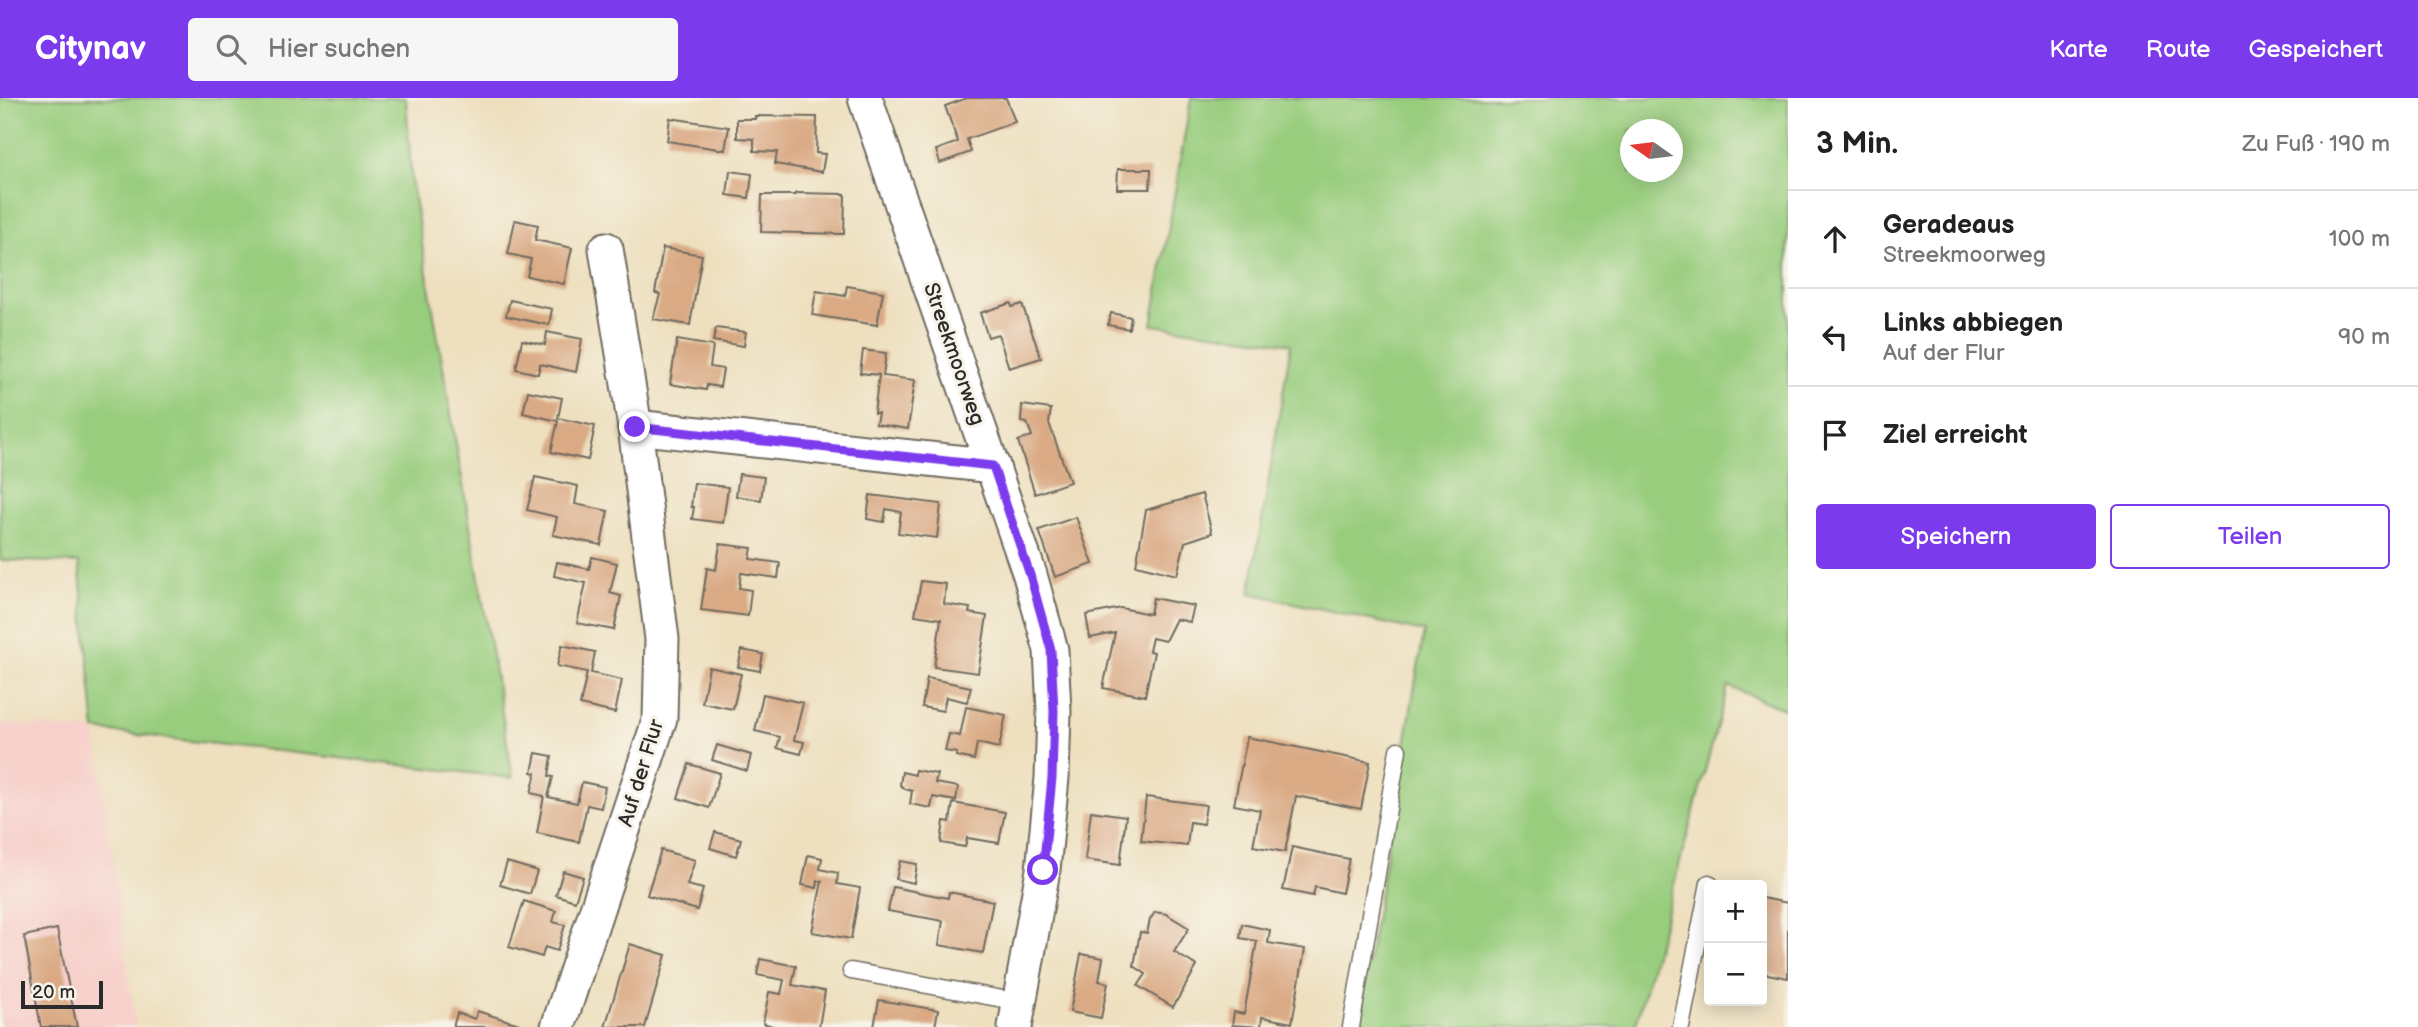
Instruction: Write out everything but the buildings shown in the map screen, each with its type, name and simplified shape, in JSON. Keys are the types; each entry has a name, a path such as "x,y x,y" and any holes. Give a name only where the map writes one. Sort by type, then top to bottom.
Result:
{"street":[{"name":"Streekmoorweg","path":"865,98 1030,575 1051,650 1052,778 1043,870 1017,1014"},
{"name":"Auf der Flur","path":"558,1027 660,718 662,639 635,427 606,249"},
{"path":"635,427 993,466"}],"lane":[{"path":"1351,1027 1398,750"},
{"path":"1681,1027 1704,909"},
{"path":"851,971 1017,1014"}],"shaded area":[{"path":"0,723 95,730 136,1027 0,1027"}],"green space":[{"path":"0,98 406,98 412,186 513,778 95,730 79,563 0,560"},
{"path":"1191,98 1788,98 1788,711 1728,686 1635,1027 1357,1027 1424,632 1250,593 1291,344 1152,325"}],"route":[{"path":"635,427 993,466 1030,575 1051,650 1054,711 1052,778 1043,870"}]}
